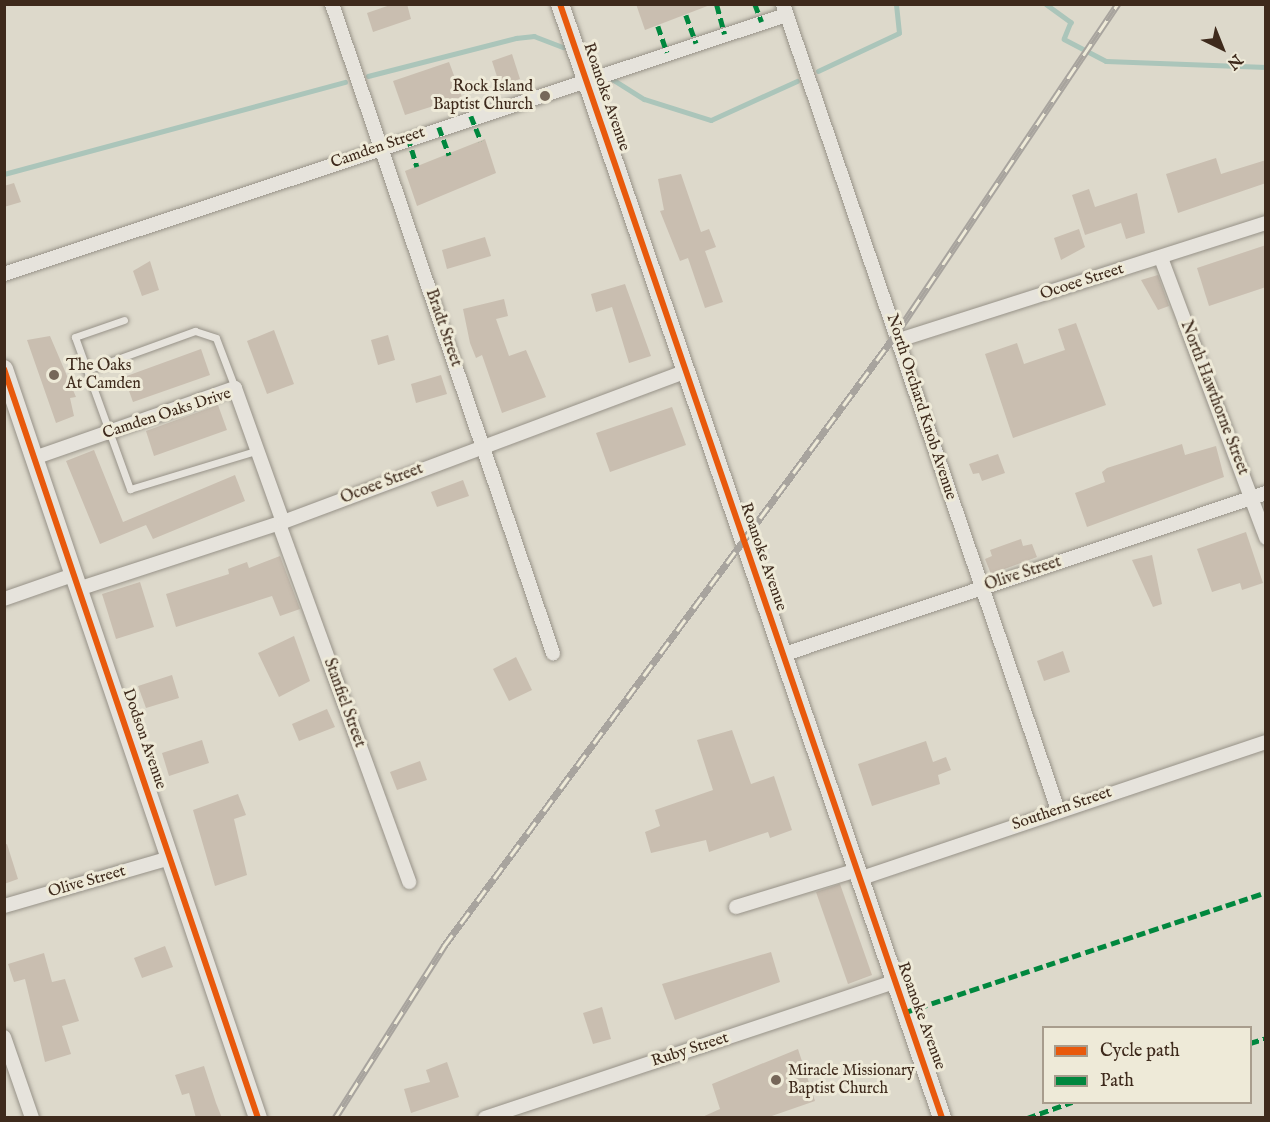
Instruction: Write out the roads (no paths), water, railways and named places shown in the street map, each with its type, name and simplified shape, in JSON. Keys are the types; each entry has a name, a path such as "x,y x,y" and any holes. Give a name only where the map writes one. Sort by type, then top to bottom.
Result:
{"street":[{"name":"Bradt Street","path":"332,4 553,653"},
{"name":"Roanoke Avenue","path":"560,4 684,372 942,1118"},
{"name":"Camden Street","path":"4,274 380,147 587,83 785,10"},
{"name":"North Orchard Knob Avenue","path":"785,10 1058,810"},
{"name":"Ocoee Street","path":"899,340 1266,223"},
{"name":"North Hawthorne Street","path":"1161,258 1266,538"},
{"name":"Dodson Avenue","path":"4,369 258,1118"},
{"name":"Ocoee Street","path":"4,599 76,582 281,523 684,372"},
{"name":"Camden Oaks Drive","path":"34,458 235,388 281,523"},
{"name":"Olive Street","path":"782,655 1266,493"},
{"name":"Stanfiel Street","path":"281,523 409,882"},
{"name":"Southern Street","path":"736,907 858,874 1266,742"},
{"name":"Olive Street","path":"4,906 170,858"},
{"name":"Ruby Street","path":"485,1118 894,982"},
{"path":"4,1036 32,1118"}],"lane":[{"path":"124,320 75,336 130,489 258,450"},
{"path":"87,370 195,331 216,339 235,388"}],"waterway":[{"path":"818,71 899,33 896,4"},
{"path":"1046,4 1071,22 1064,39 1106,61 1266,67"},
{"path":"368,76 516,38 534,36 563,47"},
{"path":"593,67 644,99 711,120 797,81"},
{"path":"4,174 345,82"}],"railway":[{"path":"335,1118 444,946 896,334 1118,4"}],"place":[{"name":"Rock Island Baptist Church","path":"545,96"},
{"name":"The Oaks At Camden","path":"54,375"},
{"name":"Miracle Missionary Baptist Church","path":"776,1080"}]}
